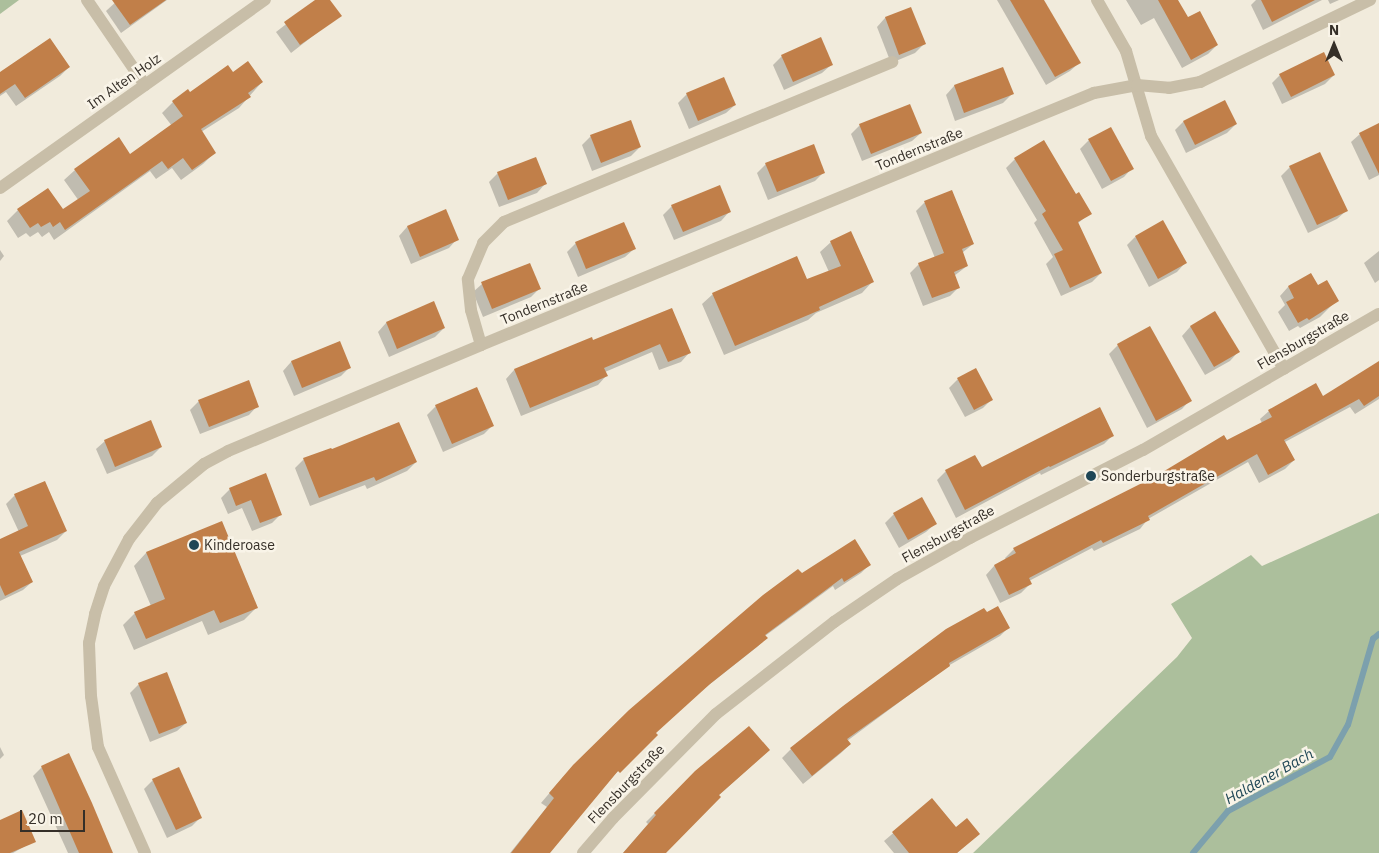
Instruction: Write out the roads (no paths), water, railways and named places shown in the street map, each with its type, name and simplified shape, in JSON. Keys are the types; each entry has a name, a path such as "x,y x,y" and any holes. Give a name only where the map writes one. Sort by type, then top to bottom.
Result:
{"street":[{"path":"87,0 145,85"},
{"name":"Im Alten Holz","path":"0,188 265,0"},
{"path":"1097,0 1126,51 1151,136 1284,369"},
{"name":"Tondernstraße","path":"145,853 98,747 91,696 89,643 94,614 104,586 128,539 157,503 204,464 228,451 481,345 1094,93 1137,85 1169,88 1200,82 1370,0"},
{"path":"481,345 471,310 468,279 483,242 504,222 892,62"},
{"name":"Flensburgstraße","path":"583,853 612,818 716,714 834,622 897,579 970,538 1143,450 1379,314"}],"waterway":[{"name":"Haldener Bach","path":"1193,853 1228,811 1330,757 1348,725 1373,639 1379,634"}],"place":[{"name":"Sonderburgstraße","path":"1091,476"},
{"name":"Kinderoase","path":"194,545"}]}
